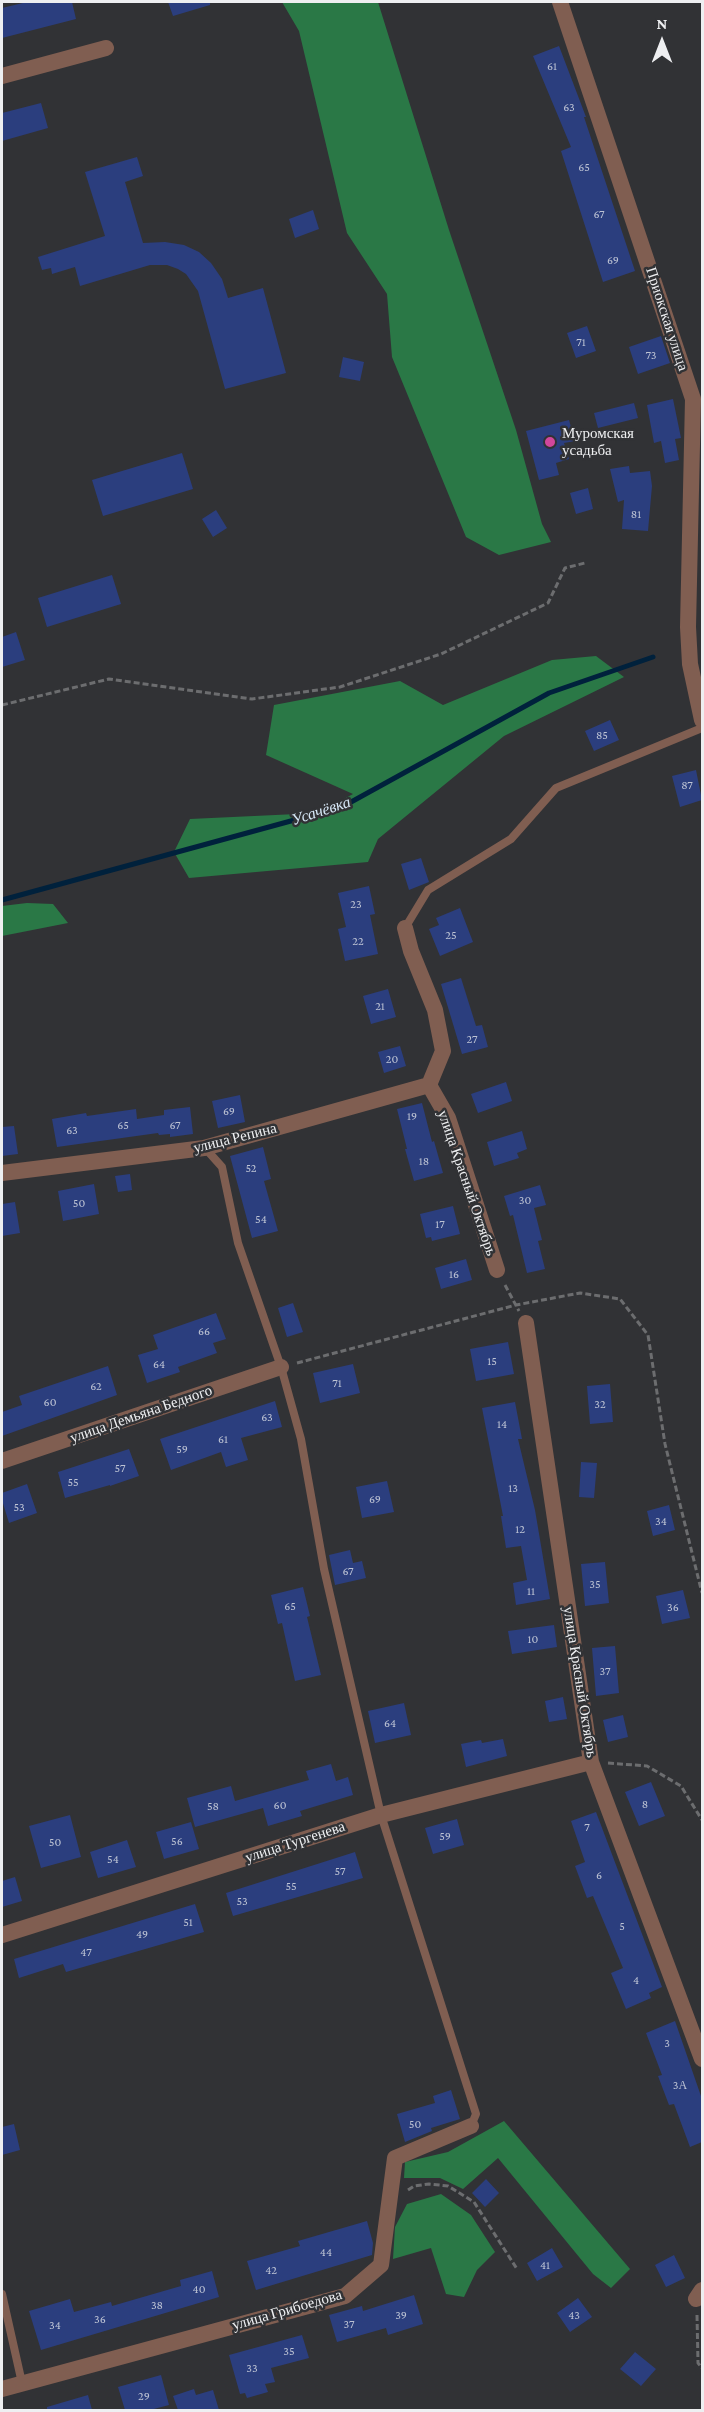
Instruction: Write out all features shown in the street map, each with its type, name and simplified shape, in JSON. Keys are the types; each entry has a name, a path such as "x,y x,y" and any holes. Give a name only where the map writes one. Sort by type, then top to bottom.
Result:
{"street":[{"name":"Приокская улица","path":"560,2 693,399 688,627 690,664 702,720"},
{"path":"2,76 106,48"},
{"path":"405,928 411,951 435,1010 442,1051 429,1085"},
{"name":"улица Репина","path":"2,1173 204,1148 429,1085"},
{"name":"улица Красный Октябрь","path":"429,1085 448,1118 497,1270"},
{"name":"улица Красный Октябрь","path":"526,1323 591,1762 702,2060"},
{"name":"улица Демьяна Бедного","path":"2,1461 281,1367"},
{"name":"улица Тургенева","path":"2,1935 381,1815 591,1762"},
{"name":"улица Грибоедова","path":"2,2390 345,2296 381,2265 395,2158 471,2126"}],"lane":[{"path":"405,928 428,890 510,839 556,788 702,728"},
{"path":"204,1148 222,1167 238,1243 281,1367 301,1439 324,1569 381,1815 476,2114 471,2126"},
{"path":"2,2294 22,2383"}],"path":[{"path":"2,705 109,679 252,699 340,687 441,654 548,603 565,568 585,563"},
{"path":"497,1270 526,1323"},
{"path":"591,1762 647,1766 681,1786 702,1820"},
{"path":"401,2195 414,2186 429,2184 448,2186 474,2202 517,2270"},
{"path":"699,2294 698,2362 702,2368"}],"green space":[{"path":"282,2 378,2 449,230 516,430 542,524 551,542 499,555 466,537 392,357 387,294 347,233 299,31"},
{"path":"596,656 624,677 504,736 378,839 368,862 189,878 174,852 190,819 318,813 353,794 266,755 274,705 400,681 443,705 552,660"},
{"path":"27,903 53,904 68,923 2,936 2,906"},
{"path":"504,2121 630,2269 611,2288 593,2274 498,2158 463,2189 440,2178 404,2178 405,2162 448,2152"},
{"path":"441,2194 471,2215 495,2252 477,2270 464,2297 446,2294 431,2248 393,2259 395,2227 407,2204"}],"building":[{"path":"27,2 72,2 76,19 2,38 2,8"},
{"path":"168,2 210,2 210,5 173,16"},
{"path":"559,46 586,117 584,117 635,271 603,282 561,151 571,147 533,56"},
{"path":"41,103 48,128 2,141 2,113"},
{"path":"137,157 143,176 125,182 143,243 165,242 184,245 199,252 211,263 222,279 228,298 263,288 286,373 225,389 198,291 186,274 178,269 167,265 150,265 80,286 75,267 52,274 51,268 42,270 38,257 105,236 85,172"},
{"path":"313,210 319,229 295,238 289,219"},
{"path":"587,326 596,351 576,358 567,333"},
{"path":"661,336 670,363 638,374 629,347"},
{"path":"343,357 364,362 360,381 339,377"},
{"path":"673,399 681,438 675,439 679,460 665,463 661,441 654,443 647,405"},
{"path":"634,403 638,418 598,428 594,413"},
{"path":"569,420 575,441 564,443 569,459 556,463 559,475 539,480 526,431"},
{"path":"182,453 193,489 103,516 92,480"},
{"path":"629,466 630,473 650,471 652,486 648,531 622,529 624,500 618,502 610,469"},
{"path":"588,488 593,509 576,514 570,493"},
{"path":"216,510 227,528 213,537 202,519"},
{"path":"112,575 121,604 47,627 38,598"},
{"path":"16,632 25,660 2,667 2,637"},
{"path":"610,720 619,740 594,751 585,731"},
{"path":"696,770 702,800 680,807 672,776"},
{"path":"421,858 429,882 409,890 401,864"},
{"path":"369,886 375,914 370,915 378,954 345,961 338,929 346,927 338,893"},
{"path":"460,908 473,942 440,956 429,929 439,925 436,918"},
{"path":"461,978 476,1026 482,1025 488,1047 462,1054 441,984"},
{"path":"388,989 396,1017 371,1024 363,996"},
{"path":"400,1046 406,1066 384,1073 378,1052"},
{"path":"506,1082 512,1101 478,1113 471,1094"},
{"path":"240,1095 245,1122 218,1128 212,1101"},
{"path":"422,1103 443,1173 414,1181 397,1109"},
{"path":"190,1107 193,1134 170,1137 170,1134 159,1135 158,1133 57,1147 52,1119 86,1113 87,1116 136,1109 137,1119 164,1115 164,1110"},
{"path":"14,1126 18,1154 2,1156 2,1127"},
{"path":"522,1131 527,1149 517,1153 519,1158 494,1166 487,1142"},
{"path":"263,1147 271,1179 264,1181 278,1231 252,1238 230,1156"},
{"path":"130,1174 132,1190 118,1192 115,1176"},
{"path":"94,1184 99,1214 63,1221 58,1191"},
{"path":"540,1185 546,1205 534,1208 542,1240 538,1241 545,1269 527,1273 513,1215 510,1216 504,1196"},
{"path":"15,1202 20,1233 2,1236 2,1204"},
{"path":"453,1206 460,1234 432,1241 431,1237 426,1238 420,1214"},
{"path":"466,1259 472,1280 441,1289 435,1268"},
{"path":"293,1303 303,1332 287,1337 278,1308"},
{"path":"216,1313 226,1339 213,1343 217,1353 178,1367 180,1372 147,1383 138,1355 158,1349 153,1335"},
{"path":"508,1342 514,1374 476,1381 470,1349"},
{"path":"353,1364 360,1393 320,1403 313,1373"},
{"path":"108,1366 117,1395 2,1436 2,1412 22,1405 19,1396"},
{"path":"610,1384 613,1422 590,1424 587,1386"},
{"path":"275,1401 282,1427 241,1438 248,1460 226,1467 221,1452 171,1470 160,1439"},
{"path":"515,1402 522,1439 518,1439 535,1510 550,1599 516,1605 513,1583 527,1580 521,1546 506,1548 501,1516 503,1516 482,1408"},
{"path":"129,1449 139,1476 65,1498 58,1472"},
{"path":"581,1462 597,1463 594,1498 579,1497"},
{"path":"387,1481 394,1512 362,1518 356,1487"},
{"path":"27,1484 37,1513 9,1523 2,1493"},
{"path":"669,1505 675,1530 653,1536 647,1511"},
{"path":"350,1550 353,1563 362,1561 366,1578 335,1585 329,1555"},
{"path":"605,1562 609,1603 585,1606 581,1564"},
{"path":"303,1587 310,1616 307,1617 321,1675 295,1681 282,1623 278,1624 271,1595"},
{"path":"683,1590 690,1618 662,1624 656,1596"},
{"path":"554,1625 557,1647 512,1654 508,1631"},
{"path":"615,1646 619,1693 596,1696 592,1648"},
{"path":"563,1697 567,1719 549,1722 545,1701"},
{"path":"404,1703 411,1735 375,1743 368,1711"},
{"path":"623,1715 628,1737 608,1742 603,1720"},
{"path":"503,1739 507,1756 466,1767 461,1744"},
{"path":"331,1764 336,1781 348,1777 353,1795 300,1811 302,1816 268,1826 263,1808 195,1827 187,1798 231,1786 235,1801 309,1780 306,1771"},
{"path":"651,1782 665,1816 639,1826 625,1792"},
{"path":"596,1812 662,1987 649,1993 651,1998 626,2009 611,1973 623,1968 593,1896 587,1898 575,1866 585,1862 571,1821"},
{"path":"70,1815 81,1857 41,1868 29,1826"},
{"path":"457,1819 464,1845 433,1854 425,1828"},
{"path":"191,1822 199,1849 164,1859 156,1832"},
{"path":"127,1840 136,1867 98,1878 90,1852"},
{"path":"355,1852 363,1878 233,1916 226,1893"},
{"path":"15,1877 22,1901 2,1907 2,1881"},
{"path":"195,1904 204,1932 66,1972 63,1964 19,1978 14,1959"},
{"path":"675,2021 702,2099 702,2142 690,2147 674,2104 669,2105 658,2076 662,2075 646,2033"},
{"path":"451,2090 460,2119 431,2128 432,2131 405,2142 397,2114 435,2103 433,2096"},
{"path":"14,2124 20,2150 2,2155 2,2127"},
{"path":"486,2179 499,2193 485,2207 472,2193"},
{"path":"367,2221 373,2243 372,2255 256,2290 247,2261 300,2246 298,2241"},
{"path":"552,2248 563,2267 537,2281 527,2263"},
{"path":"674,2255 685,2278 666,2287 655,2265"},
{"path":"212,2271 219,2297 41,2350 29,2311 70,2299 74,2312 111,2302 112,2306 181,2286 180,2280"},
{"path":"414,2295 423,2324 388,2335 386,2328 337,2342 329,2315 362,2306 363,2311"},
{"path":"578,2298 592,2317 570,2332 557,2313"},
{"path":"302,2335 309,2358 271,2368 275,2382 265,2384 268,2392 247,2398 245,2393 240,2394 229,2355"},
{"path":"635,2352 656,2369 641,2386 620,2369"},
{"path":"161,2375 169,2405 150,2410 125,2410 118,2387"},
{"path":"194,2389 196,2395 213,2390 219,2410 178,2410 173,2396"},
{"path":"88,2395 92,2410 47,2410 47,2407"}],"waterway":[{"name":"Усачёвка","path":"2,900 342,807 549,693 653,657"}],"place":[{"name":"Муромская усадьба","path":"550,442"}]}
